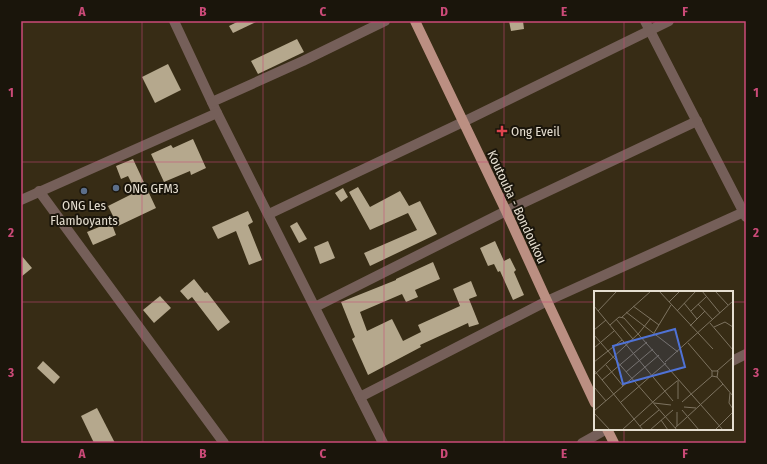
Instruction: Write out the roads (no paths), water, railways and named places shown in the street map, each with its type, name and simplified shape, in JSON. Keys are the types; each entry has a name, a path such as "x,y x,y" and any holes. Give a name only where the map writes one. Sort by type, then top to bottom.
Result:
{"main road":[{"name":"Koutouba - Bondoukou","path":"415,21 506,211 546,301 594,402"},
{"path":"608,430 614,443"}],"street":[{"path":"174,21 217,113 316,307 383,443"},
{"path":"212,102 303,61 385,21"},
{"path":"269,214 463,122 647,26 669,21"},
{"path":"360,397 546,301 745,213 647,26"},
{"path":"21,200 217,113"},
{"path":"316,307 506,211 697,121"},
{"path":"39,191 224,443"},
{"path":"733,361 746,354"},
{"path":"582,443 605,430"}],"place":[{"name":"Ong Eveil","path":"502,131"},
{"name":"ONG GFM3","path":"116,188"},
{"name":"ONG Les Flamboyants","path":"84,191"}]}
